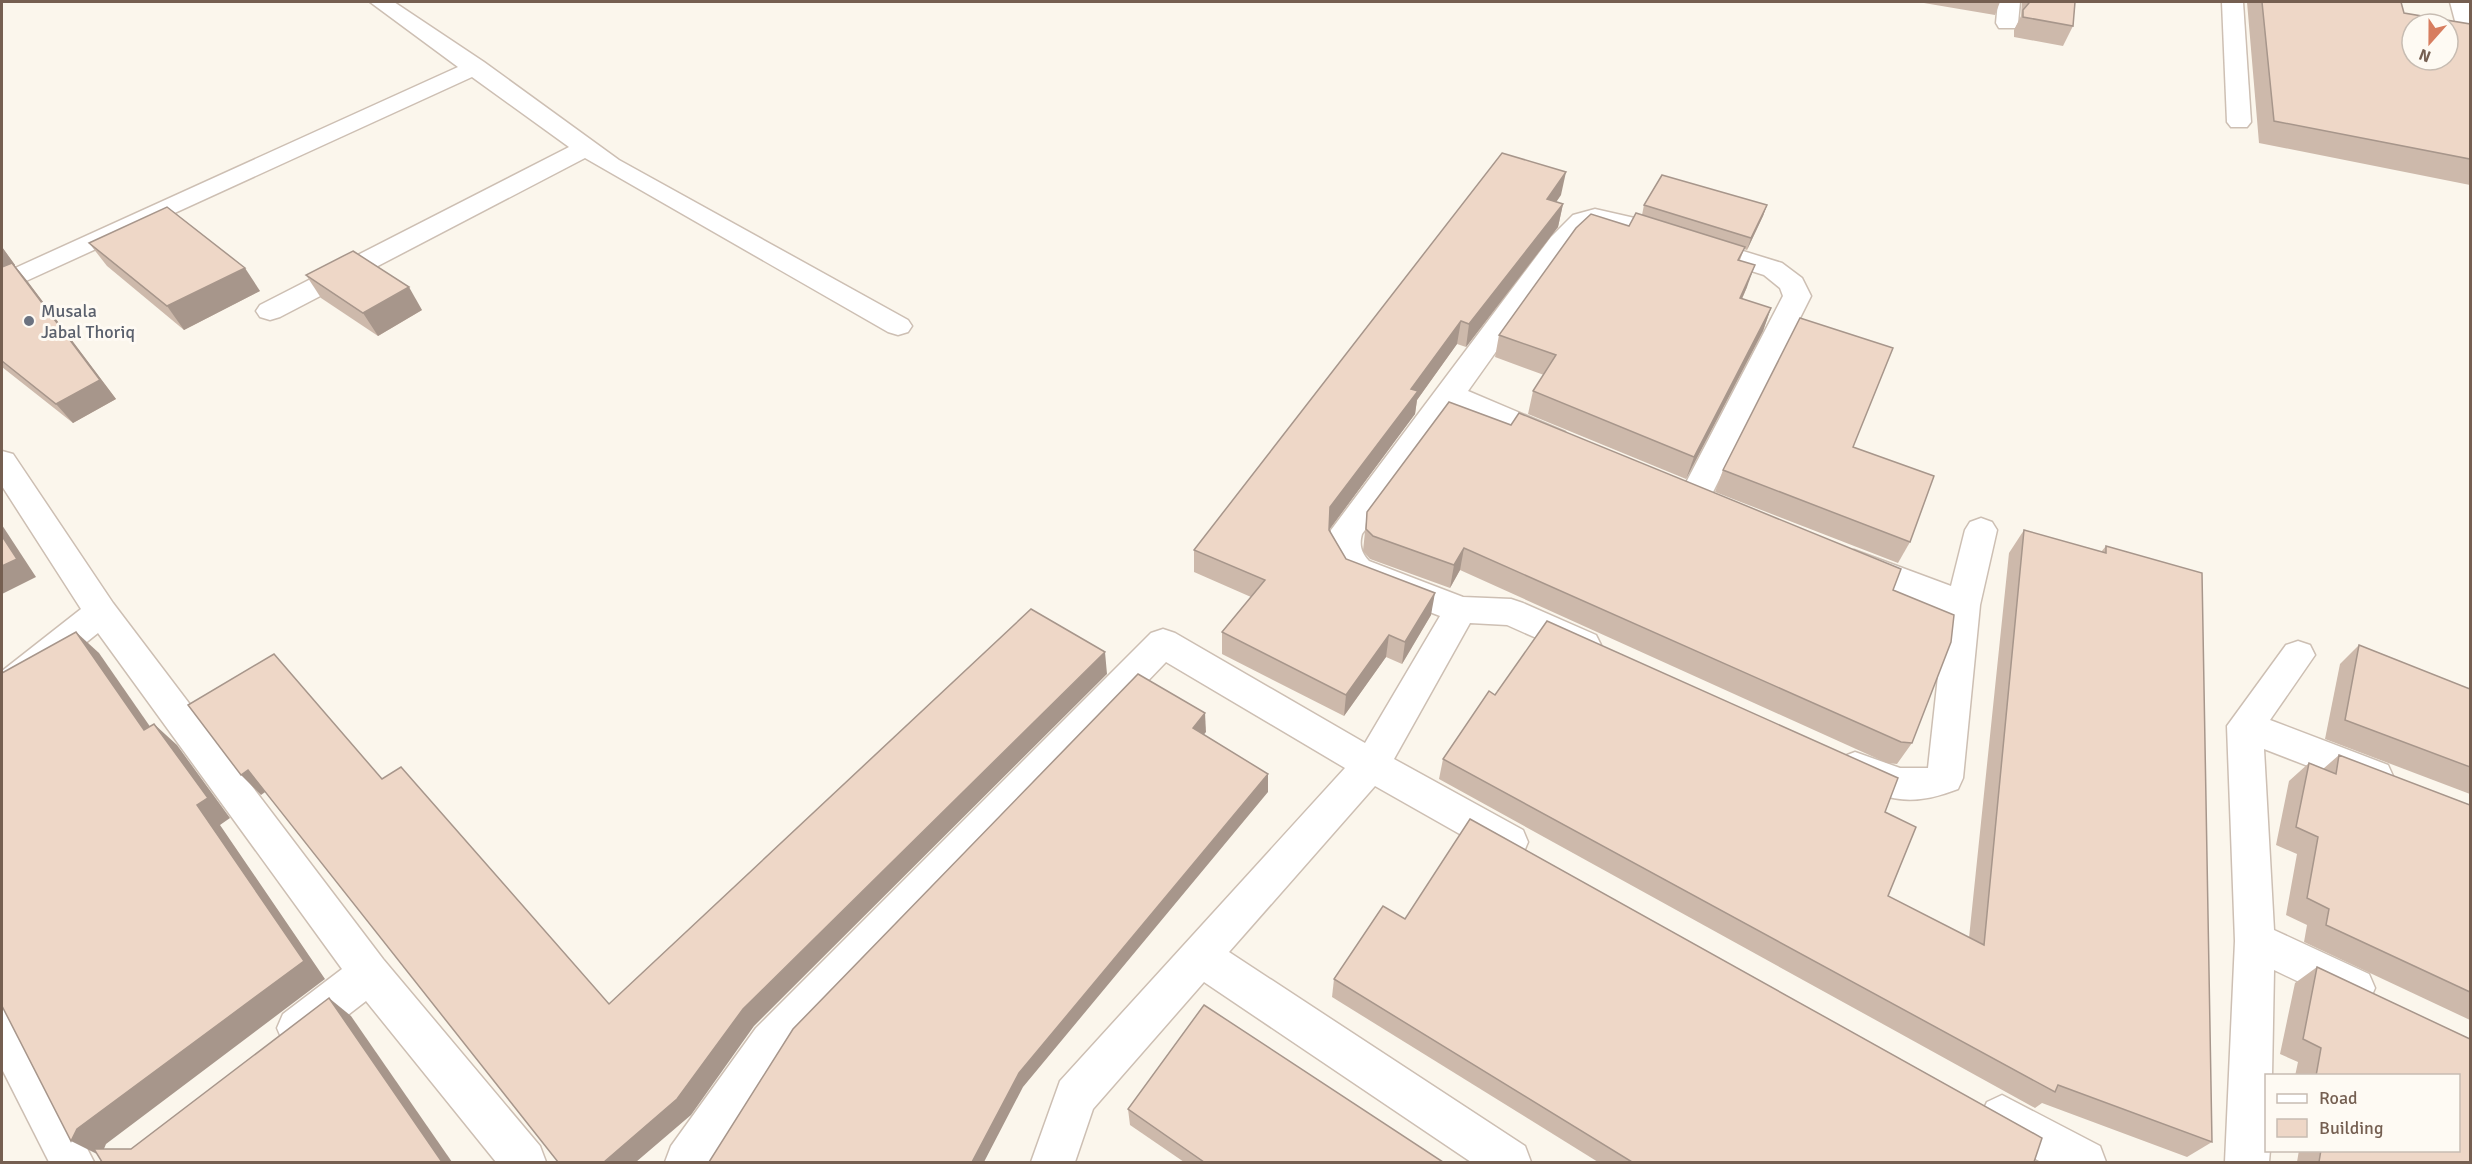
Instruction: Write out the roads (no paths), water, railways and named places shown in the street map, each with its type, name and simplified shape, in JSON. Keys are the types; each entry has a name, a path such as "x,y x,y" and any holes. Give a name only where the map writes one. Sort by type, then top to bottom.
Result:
{"street":[{"path":"381,2 476,67 610,165 898,326"},
{"path":"2232,2 2239,122"},
{"path":"2460,2 2470,36"},
{"path":"2,284 476,67"},
{"path":"270,311 586,148"},
{"path":"1609,657 1511,612 1461,610 1357,570 1346,557 1343,541 1347,530 1450,395 1560,243 1582,220 1595,217 1630,224 1773,269 1792,284 1797,296 1694,498"},
{"path":"1450,395 1577,449"},
{"path":"2,462 101,612 231,784 369,973 524,1162"},
{"path":"1662,485 1726,511"},
{"path":"1827,756 1882,780 1928,786 1945,778 1964,605 1981,530"},
{"path":"1823,550 1964,605"},
{"path":"1053,1162 1075,1096 1371,765 1461,610"},
{"path":"2,690 101,612"},
{"path":"687,1162 771,1043 1163,643 1371,765 1536,857"},
{"path":"2247,1162 2255,941 2245,726 2298,655"},
{"path":"2245,726 2406,788"},
{"path":"2255,941 2384,1002"},
{"path":"1200,957 1509,1162"},
{"path":"265,1053 369,973"},
{"path":"2,1026 72,1162"},
{"path":"1970,1099 2084,1162"}],"place":[{"name":"Musala Jabal Thoriq","path":"29,321"}]}
